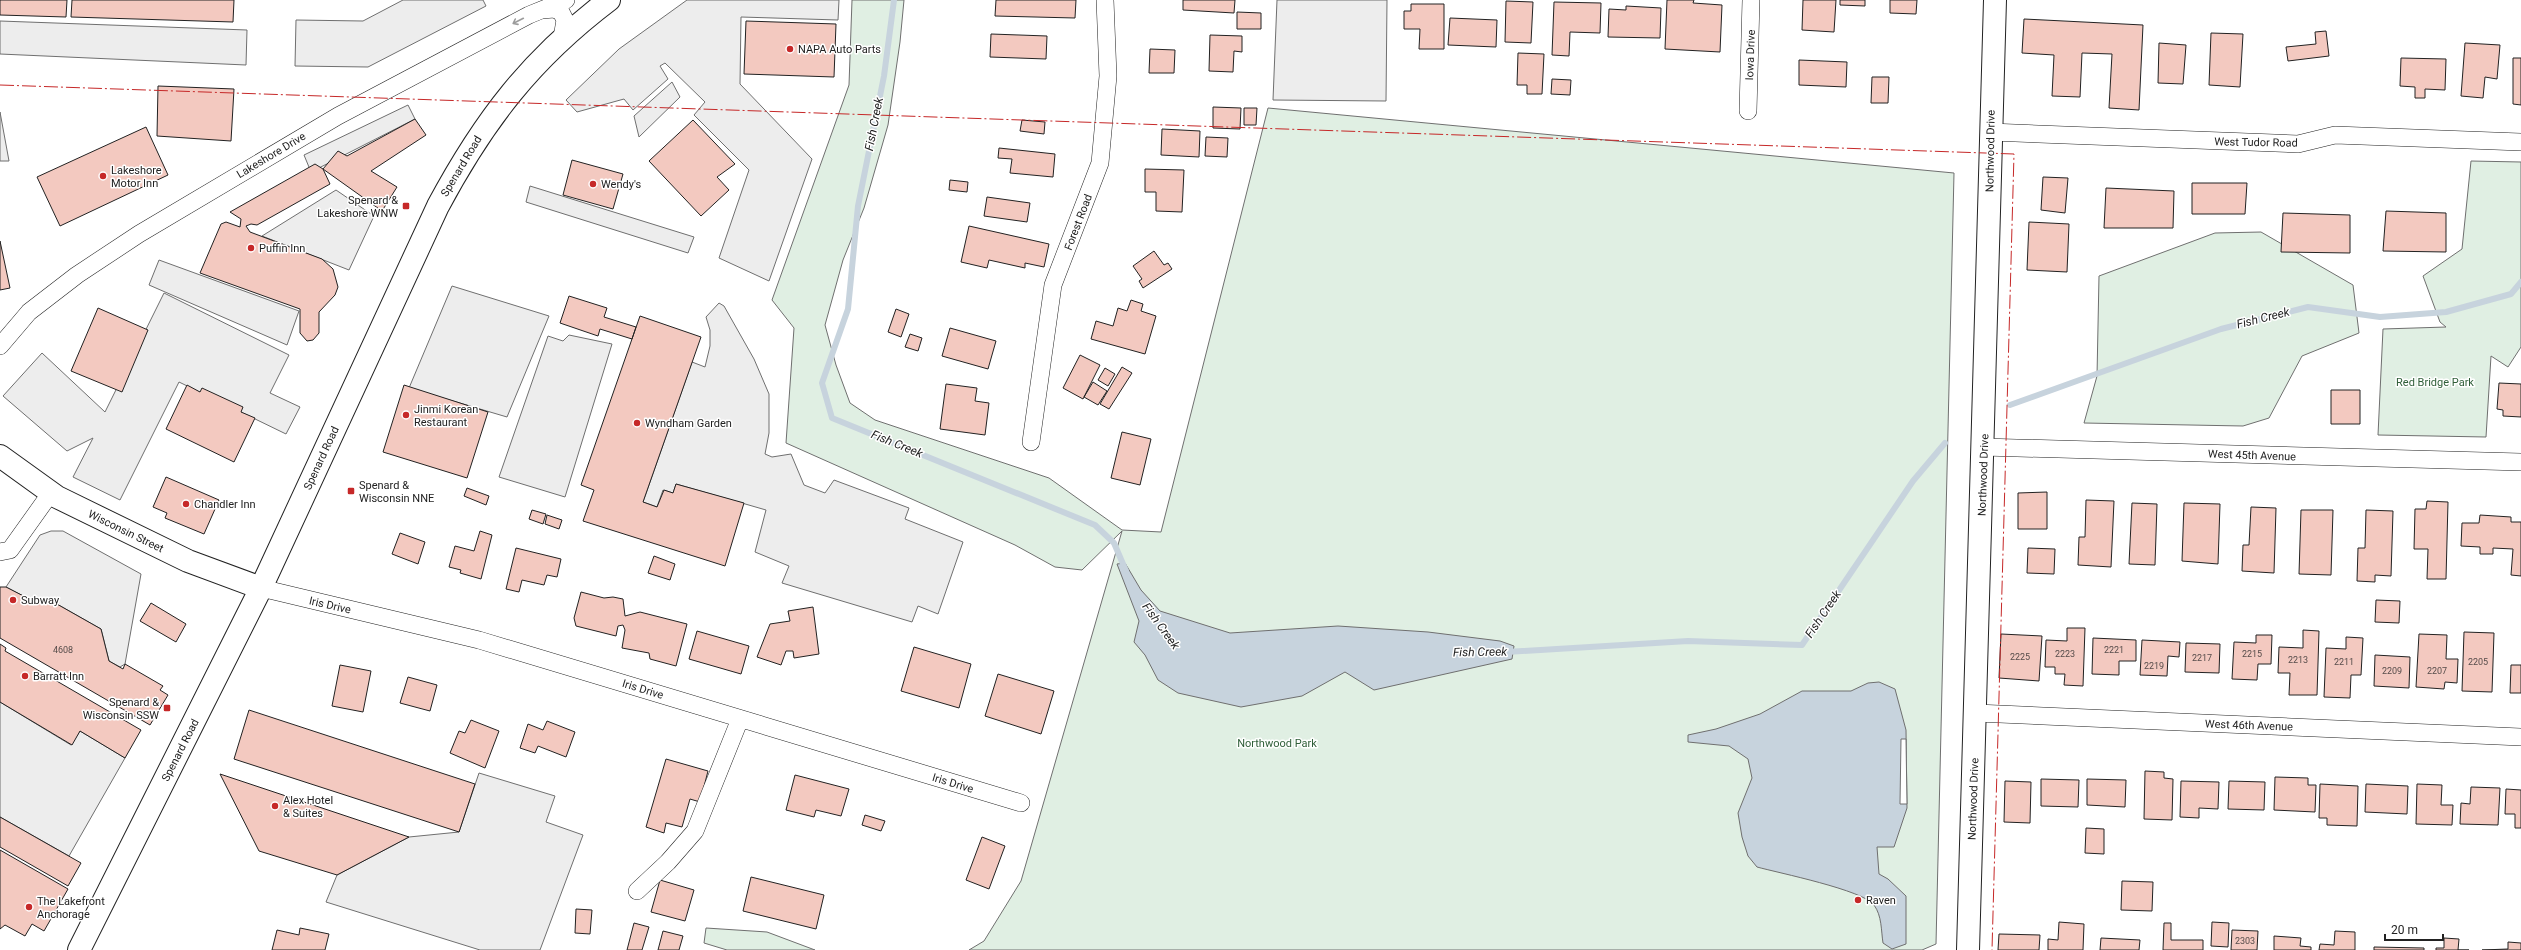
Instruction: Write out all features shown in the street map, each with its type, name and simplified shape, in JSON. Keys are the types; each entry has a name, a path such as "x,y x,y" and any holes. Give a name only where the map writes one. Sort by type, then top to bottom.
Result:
{"street":[{"name":"Lakeshore Drive","path":"0,346 29,312 77,275 139,234 338,116 415,74 538,11 566,0"},
{"name":"Spenard Road","path":"79,950 261,588 436,211 461,162 499,106 544,55 562,38 609,0"},
{"name":"Forest Road","path":"1031,442 1054,285 1100,163 1108,76 1105,0"},
{"name":"Iowa Drive","path":"1748,111 1751,0"},
{"name":"Northwood Drive","path":"1968,950 1976,713 1990,132 1995,0"},
{"path":"538,11 554,9 561,12 565,20 562,38"},
{"name":"West Tudor Road","path":"1990,132 2298,144 2336,135 2521,142"},
{"name":"West 45th Avenue","path":"1983,447 2521,462"},
{"name":"Wisconsin Street","path":"0,456 50,494 188,561 261,588"},
{"path":"0,552 10,550 50,494"},
{"name":"Iris Drive","path":"261,588 479,640 1021,803"},
{"name":"West 46th Avenue","path":"1976,713 2521,737"},
{"path":"637,891 668,862 695,831 740,719"}],"green space":[{"name":"Northwood Park","path":"852,0 904,0 900,42 888,125 864,208 843,260 825,325 836,365 850,403 875,420 1049,478 1122,530 1161,532 1268,108 1954,173 1936,944 1922,950 969,950 984,941 1021,881 1122,531 1082,570 1055,567 1015,545 786,443 794,328 772,300 849,85"},
{"name":"Red Bridge Park","path":"2471,161 2521,162 2521,347 2508,367 2491,356 2486,437 2378,435 2383,329 2446,327 2440,322 2423,276 2462,249"},
{"path":"2261,232 2353,285 2359,333 2302,356 2269,418 2243,426 2084,423 2097,376 2099,276 2215,233"},
{"path":"706,928 767,932 815,950 727,950 704,943"}],"shaded area":[{"path":"403,0 483,0 486,6 368,67 295,66 296,20 363,21"},
{"path":"687,0 839,0 838,20 741,17 740,84 812,159 769,281 719,258 749,170 694,115 705,102 665,63 660,66 668,79 633,110 624,99 577,112 566,100 619,49"},
{"path":"1277,0 1387,0 1386,101 1273,100"},
{"path":"0,21 247,30 246,65 0,54"},
{"path":"672,82 680,97 639,137 634,116"},
{"path":"408,105 415,119 311,172 304,155"},
{"path":"0,112 9,161 0,161"},
{"path":"530,186 694,237 688,253 526,202"},
{"path":"336,190 374,216 349,270 262,236"},
{"path":"159,260 299,311 287,345 149,285"},
{"path":"452,286 549,316 507,417 409,388"},
{"path":"164,293 289,355 270,393 300,407 286,434 179,382 120,500 73,477 93,438 67,451 3,396 42,353 105,412"},
{"path":"719,303 724,306 754,359 769,394 769,433 765,454 772,457 791,454 804,485 825,493 834,480 909,508 905,519 963,542 938,614 918,606 912,622 782,583 789,566 755,552 766,510 676,484 673,493 663,490 657,507 643,502 692,362 705,367 710,346 710,330 706,317"},
{"path":"569,335 612,344 565,497 499,477 548,336 563,341"},
{"path":"51,531 63,531 141,574 125,664 120,667 109,661 101,629 48,599 35,602 6,587 40,535"},
{"path":"0,702 71,745 80,731 125,758 69,856 0,817"},
{"path":"479,773 555,796 546,822 583,835 540,950 480,950 326,902 337,875 409,837 459,832"}],"water":[{"path":"1125,563 1141,590 1160,611 1230,633 1338,626 1428,632 1500,641 1514,646 1512,659 1374,690 1345,672 1302,696 1241,707 1178,693 1158,680 1145,655 1134,642 1139,621 1117,564"},
{"path":"1879,682 1895,689 1906,730 1907,808 1894,847 1877,847 1879,874 1888,879 1906,896 1906,944 1892,949 1883,943 1881,923 1877,909 1867,899 1838,888 1757,867 1748,856 1742,837 1738,813 1752,778 1748,759 1729,746 1688,742 1688,735 1716,729 1760,714 1802,691 1851,691 1868,683"}],"pier":[{"path":"1901,739 1906,739 1907,804 1900,804"}],"building":[{"path":"0,0 67,0 66,17 0,15"},
{"path":"72,0 234,0 233,22 71,17"},
{"path":"996,0 1076,0 1075,18 995,16"},
{"path":"1183,0 1235,0 1234,13 1183,10"},
{"path":"1667,0 1694,0 1693,3 1722,5 1720,52 1665,49"},
{"path":"1803,0 1836,0 1834,32 1802,30"},
{"path":"1840,0 1865,0 1865,6 1840,5"},
{"path":"1890,0 1917,0 1916,14 1890,13"},
{"path":"1506,1 1533,2 1531,43 1505,42"},
{"path":"1554,2 1601,3 1600,33 1570,32 1569,56 1552,55"},
{"path":"1411,4 1444,4 1444,49 1419,49 1420,29 1404,29 1404,11 1411,11"},
{"path":"1626,6 1661,8 1660,38 1608,37 1609,9 1626,10"},
{"path":"1237,12 1261,13 1261,29 1237,29"},
{"path":"1450,18 1497,20 1496,47 1448,45"},
{"path":"2024,19 2143,25 2139,110 2109,108 2112,54 2082,53 2080,97 2052,96 2054,55 2022,53"},
{"name":"NAPA Auto Parts","path":"746,21 836,24 834,77 744,74"},
{"path":"2326,31 2329,56 2288,61 2286,47 2316,44 2315,32"},
{"path":"2211,33 2243,34 2240,87 2209,85"},
{"path":"991,34 1047,36 1046,59 990,57"},
{"path":"1210,35 1242,36 1242,52 1234,51 1233,72 1209,71"},
{"path":"2159,43 2186,45 2183,84 2158,83"},
{"path":"2465,43 2500,45 2497,79 2485,77 2483,98 2461,96"},
{"path":"1150,49 1175,50 1174,73 1149,73"},
{"path":"1518,53 1544,54 1542,94 1527,94 1527,85 1517,85"},
{"path":"2401,58 2446,59 2445,90 2425,89 2425,98 2415,98 2415,87 2400,86"},
{"path":"2513,58 2521,58 2521,105 2513,104"},
{"path":"1799,60 1847,62 1846,87 1799,85"},
{"path":"1872,77 1889,77 1888,103 1871,103"},
{"path":"1552,79 1571,80 1570,95 1551,94"},
{"name":"Lakeshore Motor Inn","path":"158,86 234,89 231,141 157,136"},
{"path":"1213,107 1241,108 1240,129 1213,128"},
{"path":"1244,108 1257,108 1256,125 1244,125"},
{"path":"415,119 426,135 371,171 397,187 382,211 323,169 338,151 347,156"},
{"path":"693,120 735,164 717,177 729,190 701,216 649,161"},
{"path":"1022,120 1045,122 1044,134 1020,131"},
{"name":"Lakeshore Motor Inn","path":"146,127 168,175 60,226 37,177"},
{"path":"1162,129 1200,131 1199,157 1161,155"},
{"path":"1206,137 1228,138 1227,157 1205,156"},
{"path":"999,148 1055,154 1053,177 1010,173 1012,159 998,158"},
{"name":"Wendy's","path":"572,160 623,174 613,209 563,195"},
{"name":"Puffin Inn","path":"315,164 323,169 330,184 257,225 251,224 246,226 250,232 322,259 333,269 338,287 335,295 319,312 319,333 313,340 307,341 300,333 300,309 200,273 221,224 226,222 240,227 241,219 230,212"},
{"path":"1145,169 1184,170 1182,212 1156,211 1156,192 1145,192"},
{"path":"2043,177 2068,178 2065,213 2041,210"},
{"path":"950,180 968,182 967,192 949,190"},
{"path":"2192,183 2247,183 2245,214 2192,214"},
{"path":"2106,188 2174,191 2173,228 2104,228"},
{"path":"987,197 1030,203 1027,222 984,216"},
{"path":"2386,211 2446,213 2446,252 2383,251"},
{"path":"2283,213 2350,215 2350,253 2281,252"},
{"path":"2029,222 2069,224 2067,272 2027,270"},
{"path":"969,226 1049,244 1044,267 1025,263 1025,268 989,260 987,268 961,262"},
{"path":"0,241 10,288 0,290"},
{"path":"1154,251 1164,265 1168,263 1172,269 1143,288 1139,281 1142,279 1133,266"},
{"path":"569,296 607,308 604,317 636,327 632,339 600,329 598,336 560,323"},
{"path":"1131,300 1143,304 1141,311 1156,316 1145,354 1091,339 1096,321 1113,326 1118,308 1127,311"},
{"path":"98,308 148,330 122,392 71,371"},
{"path":"896,309 909,314 901,337 888,332"},
{"name":"Wyndham Garden","path":"640,316 701,337 643,502 657,507 664,490 673,493 676,484 744,503 725,566 583,521 594,490 581,485"},
{"path":"950,328 996,341 988,369 942,356"},
{"path":"910,334 922,338 918,351 905,347"},
{"path":"1080,355 1100,365 1083,399 1063,388"},
{"path":"1122,367 1132,373 1109,409 1100,404"},
{"path":"1105,368 1115,374 1108,386 1098,380"},
{"path":"1093,382 1107,391 1098,405 1084,397"},
{"path":"2499,383 2521,384 2521,417 2503,416 2503,410 2497,409"},
{"path":"946,384 977,388 975,401 989,403 985,435 940,429"},
{"path":"187,385 200,392 202,388 243,407 241,412 255,418 234,462 166,429"},
{"path":"404,385 488,412 467,478 383,452"},
{"path":"2331,390 2360,390 2360,424 2331,424"},
{"path":"1122,432 1151,439 1140,485 1111,478"},
{"name":"Chandler Inn","path":"166,477 219,500 204,534 165,518 167,513 153,507"},
{"path":"467,488 489,496 486,505 464,496"},
{"path":"2047,492 2047,529 2018,529 2018,493"},
{"path":"2086,500 2114,501 2111,567 2078,565 2079,537 2085,537"},
{"path":"2427,501 2448,502 2446,579 2427,579 2428,549 2414,549 2415,509 2426,509"},
{"path":"2132,503 2157,504 2155,565 2129,564"},
{"path":"2184,503 2220,504 2218,564 2182,561"},
{"path":"2251,507 2276,508 2274,573 2242,571 2243,545 2249,545"},
{"path":"532,510 546,514 543,524 529,519"},
{"path":"2301,510 2333,510 2331,575 2299,574"},
{"path":"2366,510 2393,511 2391,576 2375,575 2375,582 2357,581 2358,548 2365,548"},
{"path":"547,515 562,520 559,529 545,524"},
{"path":"2480,515 2511,517 2511,522 2521,522 2521,576 2511,575 2513,549 2493,548 2493,554 2480,554 2480,547 2461,546 2462,523 2479,523"},
{"path":"480,531 492,535 481,579 460,573 461,570 449,567 455,546 474,551"},
{"path":"400,533 425,542 418,564 392,554"},
{"path":"516,548 561,559 557,577 547,575 544,585 522,580 519,592 506,589"},
{"path":"2028,548 2055,549 2054,574 2027,573"},
{"path":"654,556 675,564 670,580 648,573"},
{"path":"0,587 6,587 35,602 48,599 101,629 109,661 123,669 125,664 163,686 160,690 168,695 150,725 0,638"},
{"path":"581,592 604,598 613,597 623,599 625,616 640,612 687,624 676,666 650,659 649,653 622,648 625,630 623,625 618,626 616,636 576,626 574,618"},
{"path":"2376,600 2400,601 2399,623 2375,622"},
{"path":"151,603 186,624 176,642 140,621"},
{"path":"813,607 819,654 794,658 793,651 786,651 781,665 757,657 770,624 790,621 788,611"},
{"path":"2067,628 2085,628 2083,686 2064,685 2065,674 2055,674 2055,667 2045,667 2046,640 2067,641"},
{"path":"2303,630 2319,631 2317,695 2289,695 2290,673 2278,673 2279,647 2303,648"},
{"path":"697,631 749,646 741,674 689,659"},
{"path":"2464,632 2494,633 2492,692 2462,691"},
{"path":"2001,634 2042,636 2039,681 1999,678"},
{"path":"2419,634 2447,635 2446,659 2458,659 2457,683 2445,682 2444,689 2416,687"},
{"path":"2256,635 2272,635 2271,664 2258,664 2257,680 2232,679 2234,642 2256,643"},
{"path":"2346,637 2363,638 2361,675 2351,675 2350,698 2324,697 2326,648 2346,649"},
{"path":"2093,638 2136,640 2136,661 2119,661 2119,675 2092,674"},
{"path":"2142,640 2180,642 2179,657 2168,656 2167,676 2140,675"},
{"path":"2186,643 2220,644 2219,673 2185,672"},
{"name":"Barratt Inn","path":"0,644 6,648 5,651 141,730 125,758 80,731 72,745 0,702"},
{"path":"914,647 971,664 959,708 901,691"},
{"path":"2375,655 2410,657 2409,688 2374,686"},
{"path":"340,665 371,671 363,712 332,706"},
{"path":"2511,665 2521,665 2521,693 2510,693"},
{"path":"998,674 1054,691 1041,734 985,716"},
{"path":"408,677 437,685 430,711 400,703"},
{"path":"249,710 475,784 459,832 234,759"},
{"path":"471,720 499,731 485,768 450,753 459,731 465,733"},
{"path":"547,721 575,732 566,757 538,746 535,753 520,748 528,724 543,730"},
{"path":"666,759 708,771 700,802 690,799 682,827 666,823 664,833 646,827"},
{"path":"2145,771 2164,772 2164,778 2173,779 2172,820 2144,819"},
{"name":"Alex Hotel & Suites","path":"220,774 409,837 337,875 259,851"},
{"path":"795,775 849,789 841,816 816,810 814,817 786,810"},
{"path":"2275,777 2308,778 2308,785 2316,785 2315,812 2274,810"},
{"path":"2041,779 2079,780 2078,807 2041,806"},
{"path":"2087,779 2126,780 2125,807 2087,805"},
{"path":"2005,781 2031,782 2030,823 2004,822"},
{"path":"2181,781 2219,782 2218,809 2199,808 2199,818 2180,817"},
{"path":"2229,781 2265,782 2264,810 2228,809"},
{"path":"2320,784 2358,786 2357,826 2327,825 2327,818 2319,818"},
{"path":"2366,784 2408,786 2407,814 2365,812"},
{"path":"2417,784 2442,785 2441,805 2453,805 2452,825 2416,824"},
{"path":"2471,787 2500,788 2498,825 2460,824 2461,803 2470,804"},
{"path":"2506,789 2521,790 2521,828 2515,828 2515,814 2505,814"},
{"path":"865,815 885,821 881,831 862,825"},
{"path":"0,817 81,863 68,886 0,847"},
{"path":"2086,828 2104,829 2104,854 2085,853"},
{"path":"982,837 1005,846 989,889 966,880"},
{"name":"The Lakefront Anchorage","path":"0,850 68,889 44,931 32,924 25,936 5,925 0,929"},
{"path":"751,877 824,895 816,929 743,911"},
{"path":"660,880 694,890 685,921 651,912"},
{"path":"2122,881 2153,882 2152,911 2121,910"},
{"path":"576,909 592,910 590,934 575,933"},
{"path":"2059,922 2084,924 2083,950 2048,950 2048,939 2058,940"},
{"path":"2212,922 2229,923 2228,947 2211,946"},
{"path":"634,923 649,927 642,950 627,950"},
{"path":"2164,923 2171,923 2171,940 2203,940 2203,950 2163,950"},
{"path":"300,928 329,934 325,950 272,950 277,930 299,935"},
{"path":"2232,930 2258,931 2257,950 2231,950"},
{"path":"663,931 683,936 679,950 658,950"},
{"path":"2335,931 2355,932 2355,950 2319,950 2320,944 2334,945"},
{"path":"1999,934 2040,935 2039,950 1998,950"},
{"path":"2274,936 2301,938 2300,946 2311,947 2311,950 2274,950"},
{"path":"2101,938 2140,940 2139,950 2100,950"},
{"path":"2444,938 2459,939 2458,950 2436,950 2436,948 2444,948"},
{"path":"2508,942 2521,943 2521,950 2482,950 2508,949"},
{"path":"2374,947 2424,948 2424,950 2374,950"}],"waterway":[{"name":"Fish Creek","path":"894,0 884,76 858,206 848,309 822,383 832,418 1095,525 1114,543 1126,571"},
{"name":"Fish Creek","path":"2010,405 2221,329 2308,307 2380,317 2446,312 2511,294 2521,282"},
{"name":"Fish Creek","path":"1506,652 1688,641 1802,645 1913,481 1945,443"}],"power":[{"path":"0,85 2014,154 1992,950"}],"place":[{"name":"NAPA Auto Parts","path":"790,49"},
{"name":"Lakeshore Motor Inn","path":"103,176"},
{"name":"Wendy's","path":"593,184"},
{"name":"Spenard & Lakeshore WNW","path":"406,206"},
{"name":"Puffin Inn","path":"251,248"},
{"name":"Jinmi Korean Restaurant","path":"406,415"},
{"name":"Wyndham Garden","path":"637,423"},
{"name":"Spenard & Wisconsin NNE","path":"351,491"},
{"name":"Chandler Inn","path":"186,504"},
{"name":"Subway","path":"13,600"},
{"name":"Barratt Inn","path":"25,676"},
{"name":"Spenard & Wisconsin SSW","path":"167,708"},
{"name":"Alex Hotel & Suites","path":"275,806"},
{"name":"Raven","path":"1858,900"},
{"name":"The Lakefront Anchorage","path":"29,907"}]}
